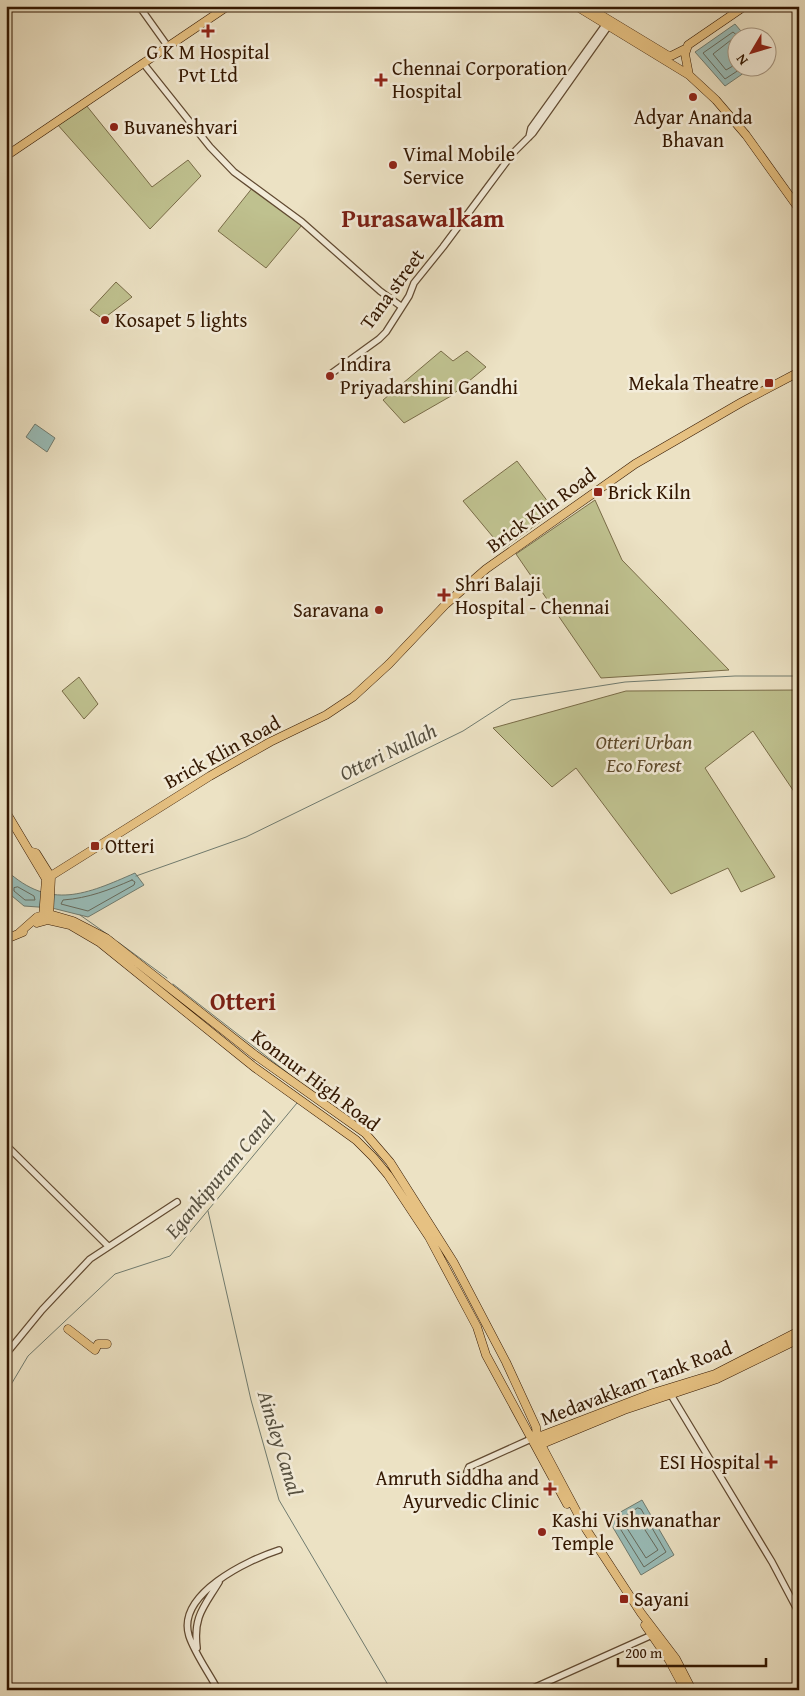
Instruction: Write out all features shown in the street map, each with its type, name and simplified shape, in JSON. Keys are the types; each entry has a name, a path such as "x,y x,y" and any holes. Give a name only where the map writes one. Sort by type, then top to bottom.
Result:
{"main road":[{"path":"6,156 143,63 169,48 228,6"},
{"path":"576,6 689,74 716,100 746,135 799,209"},
{"path":"586,6 608,25 672,56 685,49 692,42 745,6"},
{"path":"685,49 689,74"},
{"name":"Brick Klin Road","path":"48,882 210,776 270,742 326,715 344,703 366,687 446,604 486,569 635,464 742,402 799,372"},
{"path":"6,812 32,852 32,856 48,882 46,914 22,931 6,939"},
{"name":"Konnur High Road","path":"46,914 81,930 99,942 254,1067 356,1140 393,1182 429,1237 477,1327 486,1355 586,1529 641,1613 676,1659 692,1690"},
{"name":"Konnur High Road","path":"46,914 78,923 113,942 255,1055 353,1124 372,1140 424,1213 454,1263 506,1362 536,1427 536,1442 588,1542 652,1635 685,1690"},
{"path":"68,1329 95,1350 98,1344 107,1344"},
{"name":"Medavakkam Tank Road","path":"536,1442 653,1393 715,1374 799,1331"},
{"name":"Medavakkam Tank Road","path":"536,1442 732,1372 799,1339"}],"street":[{"path":"139,6 169,48"},
{"name":"Tana street","path":"332,373 379,339 409,296 414,283 444,247 513,153 528,137 608,25"},
{"path":"143,63 210,147 234,172 302,222 380,291 402,307"},
{"path":"6,1145 108,1246"},
{"path":"6,1354 42,1310 90,1259 177,1202"},
{"path":"671,1395 772,1562 799,1613"},
{"path":"467,1472 468,1467 536,1442"},
{"path":"218,1690 197,1653 189,1634 189,1616 196,1601 211,1586 239,1566 279,1550"},
{"path":"197,1653 195,1627 199,1612 219,1582"},
{"path":"529,1690 652,1635"}],"green space":[{"path":"86,105 152,187 188,160 201,176 150,229 57,124"},
{"path":"253,187 302,225 266,268 218,231"},
{"path":"116,282 132,297 103,319 90,310"},
{"path":"441,351 453,361 467,351 486,367 451,396 404,423 383,400"},
{"path":"517,461 555,511 503,549 463,501"},
{"path":"595,500 622,560 729,670 601,678 516,554"},
{"path":"79,677 98,704 84,719 62,691"},
{"name":"Otteri Urban Eco Forest","path":"799,690 799,799 753,731 705,768 775,877 741,892 728,868 671,894 576,768 552,787 493,728 626,691"}],"water":[{"path":"735,24 738,28 729,28"},
{"path":"728,29 728,78 737,78 725,86 695,52"},
{"path":"35,424 55,438 47,452 26,437"},
{"path":"6,870 22,883 38,891 53,895 85,892 135,873 144,885 88,917 52,908 24,906 6,891"},
{"path":"642,1500 674,1555 641,1575 608,1519"}],"waterway":[{"name":"Otteri Nullah","path":"136,876 246,837 463,731 511,700 625,682 735,676 799,676"},
{"name":"Egankipuram Canal","path":"80,915 114,939"},
{"name":"Egankipuram Canal","path":"118,942 167,978"},
{"name":"Egankipuram Canal","path":"173,984 302,1084"},
{"name":"Egankipuram Canal","path":"6,1393 28,1356 115,1274 170,1256 297,1103"},
{"name":"Ainsley Canal","path":"208,1211 251,1400 279,1500 391,1690"}],"place":[{"name":"G K M Hospital Pvt Ltd","path":"208,31"},
{"name":"Chennai Corporation Hospital","path":"381,80"},
{"name":"Adyar Ananda Bhavan","path":"693,97"},
{"name":"Buvaneshvari","path":"114,127"},
{"name":"Vimal Mobile Service","path":"393,165"},
{"name":"Kosapet 5 lights","path":"105,320"},
{"name":"Indira Priyadarshini Gandhi","path":"330,376"},
{"name":"Mekala Theatre","path":"769,383"},
{"name":"Brick Kiln","path":"598,492"},
{"name":"Shri Balaji Hospital - Chennai","path":"444,595"},
{"name":"Saravana","path":"379,610"},
{"name":"Otteri","path":"95,846"},
{"name":"ESI Hospital","path":"771,1462"},
{"name":"Amruth Siddha and Ayurvedic Clinic","path":"550,1489"},
{"name":"Kashi Vishwanathar Temple","path":"542,1532"},
{"name":"Sayani","path":"624,1599"}],"district":[{"name":"Purasawalkam","path":"423,218"},
{"name":"Otteri","path":"243,1001"}]}
